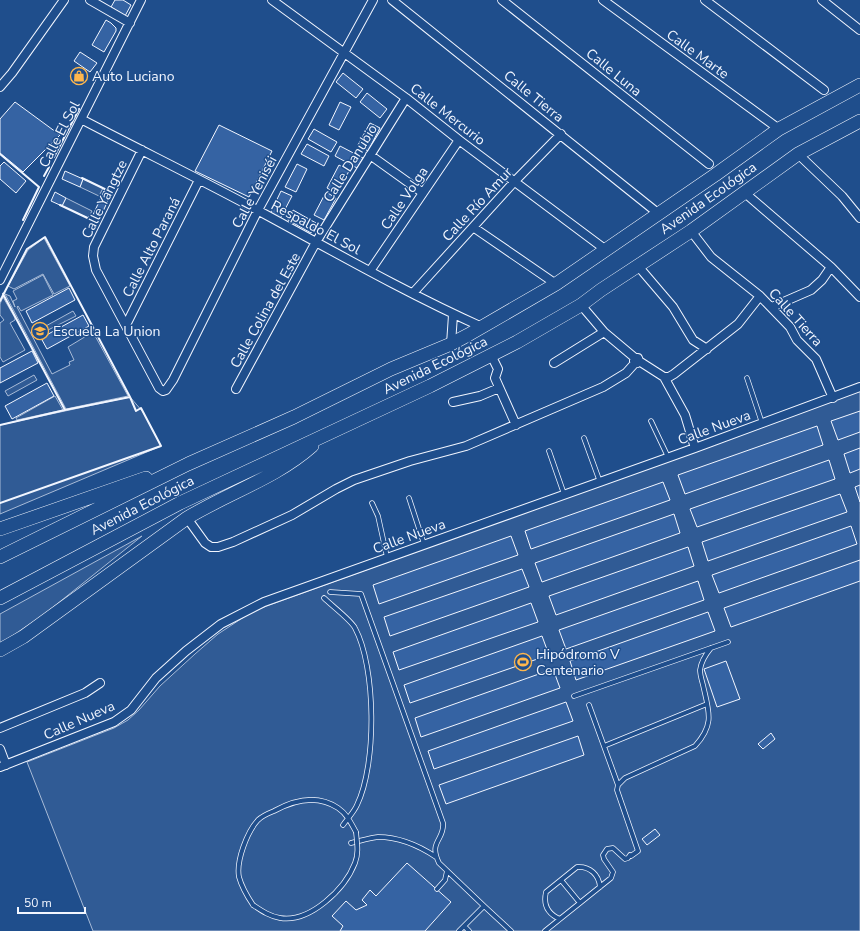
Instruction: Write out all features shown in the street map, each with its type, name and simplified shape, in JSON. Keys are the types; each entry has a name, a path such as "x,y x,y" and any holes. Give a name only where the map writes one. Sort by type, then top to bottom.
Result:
{"main road":[{"name":"Avenida Ecológica","path":"0,557 188,464 294,418 391,369 451,344 482,328 556,284 716,175 779,129 860,85"},
{"name":"Avenida Ecológica","path":"0,598 180,503 430,386 491,355 581,305 601,290 691,231 798,154 859,122"},
{"path":"0,650 23,637 187,518 283,468 305,452 325,434"},
{"path":"0,528 188,464"}],"street":[{"path":"0,87 12,73 64,0"},
{"path":"90,0 130,23"},
{"name":"Calle El Sol","path":"1,275 141,0"},
{"name":"Calle Mercurio","path":"272,0 345,52 514,182 606,250"},
{"name":"Calle Yeniséi","path":"160,388 163,391 166,390 173,380 258,210 373,0"},
{"name":"Calle Tierra","path":"392,0 659,214"},
{"name":"Calle Luna","path":"502,0 709,164"},
{"path":"705,0 824,90"},
{"path":"822,0 860,30"},
{"name":"Calle Marte","path":"609,2 779,129"},
{"name":"Calle Danubio","path":"316,242 406,98"},
{"name":"Respaldo El Sol","path":"81,119 258,210 370,271 482,328"},
{"name":"Calle Río Amur","path":"413,293 514,182 561,134"},
{"name":"Calle Volga","path":"370,271 459,140"},
{"name":"Calle Yangtze","path":"142,150 94,247 93,256 96,270 160,388"},
{"path":"798,154 842,196 860,218"},
{"path":"370,156 423,193"},
{"name":"Calle Alto Paraná","path":"126,325 200,180"},
{"path":"745,193 831,267 860,297"},
{"path":"473,227 556,284"},
{"name":"Calle Tierra","path":"691,231 710,257 760,296 790,327 798,340 816,358 832,398"},
{"name":"Calle Colina del Este","path":"236,389 316,242"},
{"path":"638,266 673,307 692,340 707,349"},
{"path":"772,307 811,290 822,280 831,267"},
{"path":"664,377 669,377 674,374 738,324 760,296"},
{"path":"581,305 604,332 637,361 664,377 685,415 696,448"},
{"path":"451,344 453,314"},
{"path":"554,363 604,332"},
{"path":"491,355 498,369 494,377 516,425"},
{"path":"187,518 205,543 211,547 218,547 233,542 292,515 336,488 354,480 410,461 466,446 603,387 621,377 637,361"},
{"name":"Calle Nueva","path":"3,766 114,722 131,710 156,678 170,664 222,624 264,602 763,424 860,387"},
{"path":"453,402 475,397 499,388"},
{"path":"0,728 84,693 100,683"},
{"path":"0,749 3,766"}],"lane":[{"path":"746,378 763,424"},
{"path":"651,421 668,458"},
{"path":"584,438 600,482"},
{"path":"549,452 564,494"},
{"path":"409,498 424,544"},
{"path":"372,503 378,516 387,557"},
{"path":"330,592 360,594 443,823 444,828 435,845 436,857 439,863 511,931"},
{"path":"324,598 354,626 362,646 372,706 369,760 362,790 357,805 343,825"},
{"path":"574,696 728,642"},
{"path":"618,785 625,778 695,746 701,739 709,723 709,715 700,671 704,659 711,648"},
{"path":"604,746 707,704"},
{"path":"545,931 611,878 613,875 612,868 604,859 603,855 607,849 613,848 625,859 628,858 630,854 638,851 617,790 618,785 589,705"},
{"path":"309,799 324,801 338,808 348,818 356,832 358,848 355,863 348,876 327,901 313,911 298,917 282,918 266,914 253,905 244,891 239,876 240,860 248,836 258,820 281,807 294,802 309,799"},
{"path":"351,843 377,837 396,838 413,844 436,857"},
{"path":"560,919 549,911 545,899 546,892 577,867 590,869 595,874 600,887"},
{"path":"437,889 447,877 447,870"},
{"path":"561,880 580,903"},
{"path":"459,931 484,906"},
{"path":"464,926 469,931"}],"shaded area":[{"path":"83,179 103,188 99,196 80,187"},
{"path":"66,198 92,211 88,218 62,206"},
{"path":"44,238 70,286 54,294 43,274 14,289 8,286 28,250"},
{"path":"43,275 53,295 21,311 18,306 17,307 52,374 70,365 69,362 74,360 68,347 93,332 128,396 66,409 5,294 10,296 15,307 13,301 17,299 13,291"},
{"path":"3,297 15,318 15,320 10,323 25,350 3,362 0,357 0,323 4,320 0,315 0,304"},
{"path":"73,311 76,316 46,331 44,327"},
{"path":"34,375 37,380 8,396 5,391"},
{"name":"Hipódromo V Centenario","path":"860,391 860,931 93,931 27,762 114,728 128,720 160,686 195,654 218,634 253,611"},
{"path":"55,396 63,410 17,420 16,418"},
{"path":"130,397 143,412 161,446 0,514 0,425"},
{"path":"142,536 42,616 0,644 0,614"}],"building":[{"path":"115,0 123,0 131,5 125,16 111,7"},
{"path":"106,20 116,28 116,31 104,52 92,45"},
{"path":"80,52 97,63 90,72 74,61"},
{"path":"343,73 363,89 356,98 336,82"},
{"path":"367,93 387,109 380,118 360,102"},
{"path":"15,102 60,135 23,172 0,153 0,119"},
{"path":"340,102 351,107 339,130 329,125"},
{"path":"370,123 380,128 368,151 358,145"},
{"path":"219,125 272,151 249,197 195,171"},
{"path":"314,129 337,142 331,152 308,139"},
{"path":"307,144 329,156 324,166 301,154"},
{"path":"340,146 363,158 357,168 335,156"},
{"path":"4,162 26,181 16,193 0,179 0,166"},
{"path":"297,164 307,169 296,192 285,187"},
{"path":"339,165 349,171 337,194 327,188"},
{"path":"65,171 83,179 80,187 62,179"},
{"path":"104,191 111,194 99,220 92,217"},
{"path":"281,191 292,196 280,219 270,214"},
{"path":"55,192 66,198 62,206 51,201"},
{"path":"326,192 336,198 324,220 314,215"},
{"path":"293,210 316,223 311,233 288,220"},
{"path":"69,288 75,300 32,323 26,311"},
{"path":"83,315 89,326 47,349 41,338"},
{"path":"32,351 38,363 0,383 0,368"},
{"path":"47,383 54,396 12,419 5,406"},
{"path":"860,411 860,432 838,440 831,421"},
{"path":"817,426 823,445 685,494 678,475"},
{"path":"860,448 860,469 850,473 844,454"},
{"path":"829,460 835,479 697,527 690,509"},
{"path":"663,482 670,500 531,549 525,531"},
{"path":"860,485 860,502 855,487"},
{"path":"840,494 847,512 708,561 702,542"},
{"path":"674,514 680,533 542,582 535,563"},
{"path":"851,526 857,544 719,593 712,575"},
{"path":"511,536 518,555 379,604 373,585"},
{"path":"688,547 694,566 556,615 549,596"},
{"path":"860,560 860,581 731,627 724,608"},
{"path":"522,569 529,587 390,636 384,617"},
{"path":"698,581 704,600 566,649 559,630"},
{"path":"531,603 538,622 399,670 393,652"},
{"path":"708,612 715,631 576,680 570,661"},
{"path":"542,636 549,655 410,703 404,685"},
{"path":"726,661 740,699 717,707 704,669"},
{"path":"553,669 560,688 421,737 415,718"},
{"path":"566,702 573,721 434,769 428,751"},
{"path":"771,733 775,739 763,749 758,744"},
{"path":"578,736 584,755 446,804 439,785"},
{"path":"655,829 660,835 647,845 642,839"},
{"path":"407,863 451,902 425,931 340,931 343,926 332,916 346,901 356,910 367,905 362,900 370,890 376,896"}],"wall":[{"path":"54,157 79,109"},
{"path":"0,154 39,187 23,220"},
{"path":"44,176 49,167"},
{"path":"82,178 113,193 111,196"},
{"path":"60,205 98,223 100,218"},
{"path":"0,301 27,249 45,237 130,397 65,410 3,294 4,293"},
{"path":"0,503 161,446 141,408 136,411 130,397"},
{"path":"0,425 65,410"}],"place":[{"name":"Auto Luciano","path":"79,76"},
{"name":"Escuela La Union","path":"40,331"},
{"name":"Hipódromo V Centenario","path":"523,662"}]}
